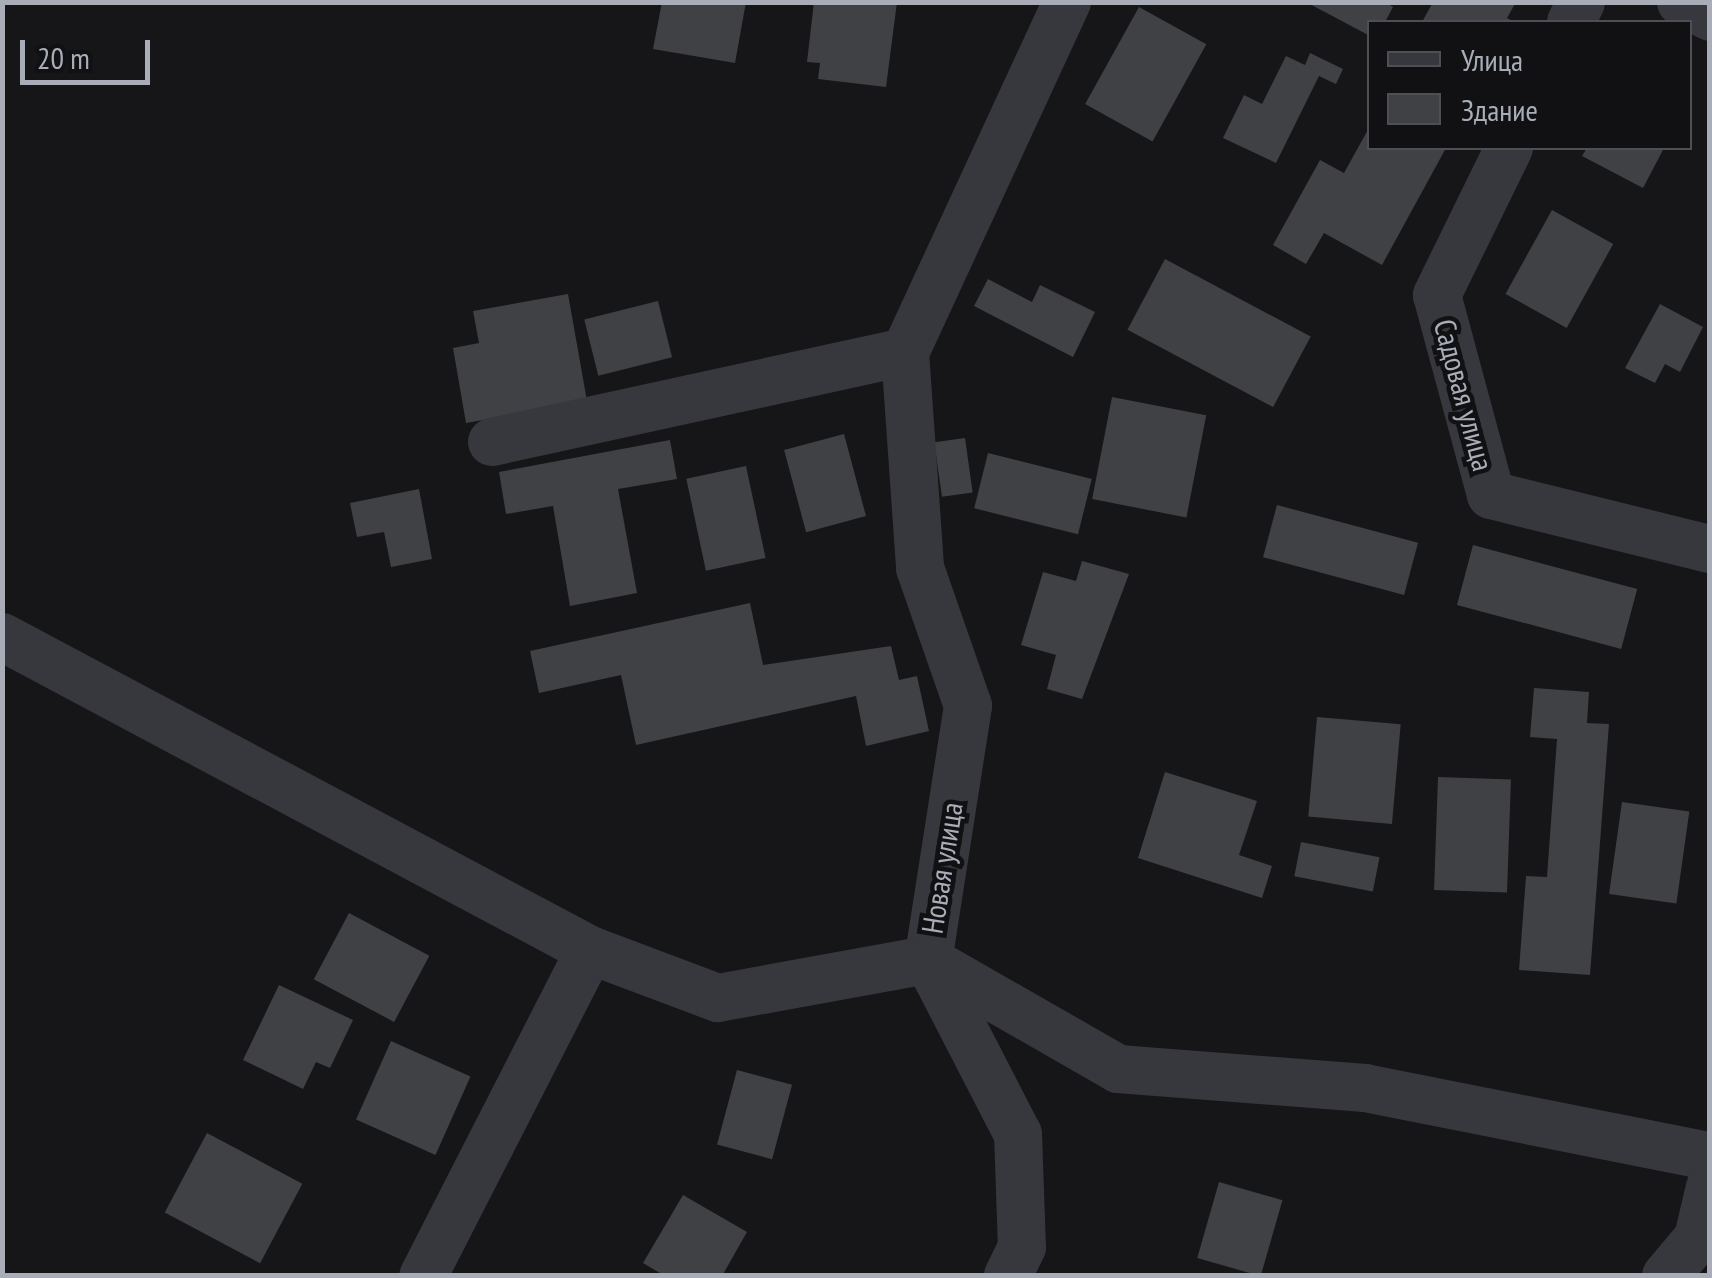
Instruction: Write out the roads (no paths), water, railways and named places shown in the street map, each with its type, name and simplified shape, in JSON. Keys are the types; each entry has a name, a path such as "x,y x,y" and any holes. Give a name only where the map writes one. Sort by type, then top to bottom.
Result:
{"street":[{"name":"Новая улица","path":"1067,2 905,352 920,568 968,706 928,960 1118,1069 1364,1088 1679,1143 1710,1156"},
{"path":"1681,2 1710,18"},
{"name":"Садовая улица","path":"1508,150 1437,294 1491,495 1710,549"},
{"path":"492,442 905,352"},
{"path":"2,637 590,950 718,998 928,960 1018,1134 1022,1247 1008,1276"},
{"path":"423,1276 590,950"},
{"path":"1666,1276 1698,1238 1710,1187"}]}
